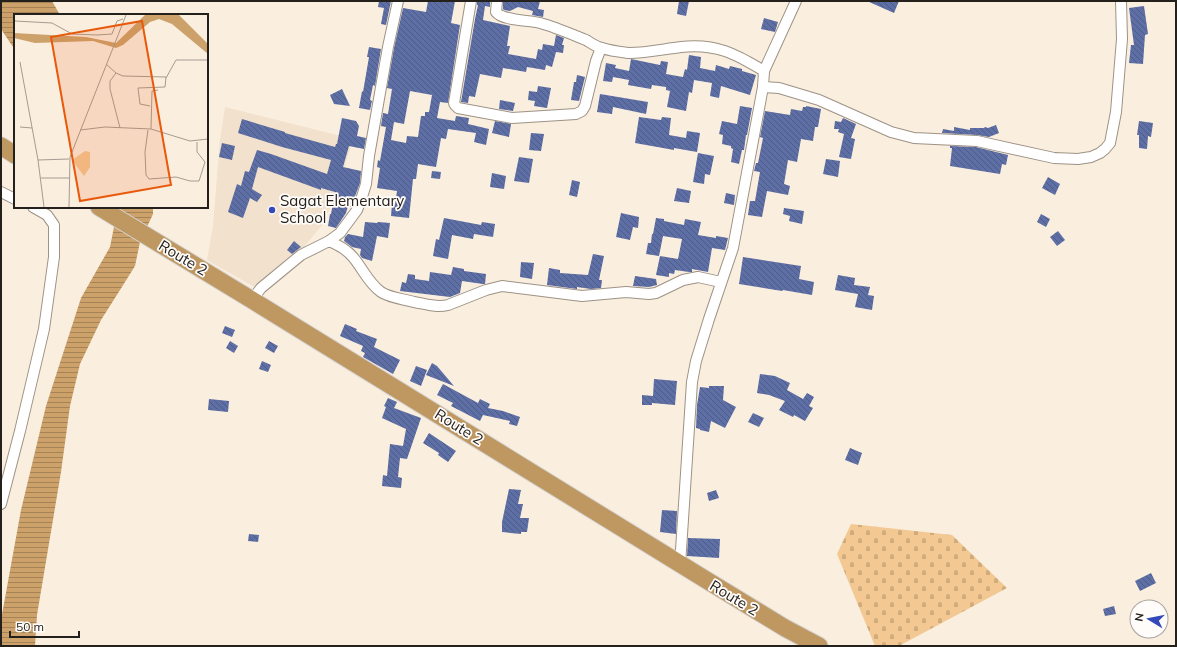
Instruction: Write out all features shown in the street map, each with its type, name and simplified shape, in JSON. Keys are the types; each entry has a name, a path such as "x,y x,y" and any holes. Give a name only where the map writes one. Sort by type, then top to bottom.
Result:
{"highway":[{"path":"1,146 14,154"},
{"name":"Route 2","path":"101,208 680,564 785,628 819,646"}],"street":[{"path":"252,300 261,288 301,254 329,241 340,233 357,210 366,184 369,156 388,47 398,1"},
{"path":"471,1 454,105 458,108 512,118 578,113 584,109 596,61 601,48"},
{"path":"497,1 496,12 500,16 549,26 601,48 629,53 699,46 720,49 742,58 764,71"},
{"path":"680,564 692,382 700,347 733,248 763,88 764,71 796,1"},
{"path":"763,88 779,88 818,100 891,132 914,138 977,141 1054,158 1078,159 1091,157 1105,149 1110,143 1116,112 1122,39 1121,1"},
{"path":"1,192 14,198"},
{"path":"1,504 44,329 54,257 54,225 47,215 35,208"},
{"path":"329,241 335,243 352,255 373,284 381,292 394,297 434,306 448,305 486,290 502,286 582,296 626,292 649,294 656,293 683,280 698,277 721,282"}],"shaded area":[{"path":"1,1 52,1 59,14 14,14 14,48 1,29"},
{"name":"Sagat Elementary School","path":"225,107 353,139 336,195 323,224 299,253 256,288 207,260 213,226 220,140"},
{"path":"118,208 153,208 153,214 140,242 135,266 101,320 80,364 70,406 61,472 37,615 35,646 1,646 1,620 21,510 46,406 81,298 110,247"}],"green space":[{"path":"851,524 952,535 1007,588 899,646 875,646 837,554"}],"building":[{"path":"379,1 391,1 386,25 381,24 384,8 378,7"},
{"path":"428,1 455,1 451,23 460,25 448,103 440,102 437,118 455,121 456,116 469,118 468,124 489,129 486,145 474,142 476,133 448,129 446,139 441,138 436,167 418,164 416,179 413,179 409,218 391,216 392,204 395,205 397,191 377,188 380,168 377,167 378,160 380,161 386,127 381,126 383,113 388,114 392,89 387,88 403,8 426,12","holes":["410,91 432,95 429,112 425,112 425,116 421,116 418,137 407,136 406,143 391,140 394,122 404,124"]},
{"path":"477,1 490,1 490,7 485,6 483,20 510,26 507,46 510,46 508,54 536,59 538,49 542,50 543,44 554,46 556,35 564,38 562,45 564,45 563,53 556,52 552,67 546,65 545,70 527,67 526,72 503,68 501,78 480,74 475,97 469,96 468,103 461,102 478,5"},
{"path":"503,1 540,1 538,9 544,10 543,17 532,15 533,11 518,7 510,11 504,10"},
{"path":"679,1 689,1 686,16 677,14"},
{"path":"867,1 899,1 894,13"},
{"path":"1144,6 1148,34 1145,35 1143,64 1129,63 1131,45 1134,45 1129,8"},
{"path":"764,18 778,22 775,32 761,29"},
{"path":"369,47 381,49 375,86 373,85 370,100 372,101 370,110 359,108 369,57 367,57"},
{"path":"689,55 701,57 700,68 715,71 716,65 729,69 730,66 756,75 750,95 721,86 719,98 710,96 712,83 694,80 692,93 689,92 686,111 667,107 670,91 666,90 666,87 652,85 651,89 628,85 629,80 613,77 612,82 603,81 606,63 616,65 615,68 629,71 631,59 660,65 661,61 668,62 666,74 683,77 685,69 687,70"},
{"path":"577,75 585,77 579,101 571,100 574,82 576,82"},
{"path":"538,86 551,88 547,108 534,106 535,101 528,100 529,91 537,92"},
{"path":"342,89 350,106 334,104 330,95"},
{"path":"600,94 648,102 646,114 613,107 612,114 597,112"},
{"path":"500,100 515,103 513,111 499,109"},
{"path":"740,106 752,108 744,150 742,150 739,164 731,162 733,149 731,146 722,144 723,135 719,134 722,121 737,124"},
{"path":"806,106 821,109 818,127 815,127 813,141 801,139 797,162 788,160 784,184 790,186 788,195 767,191 762,217 748,215 750,201 755,201 760,172 754,171 756,163 758,163 763,138 760,137 765,111 790,115 791,109 802,111 803,107"},
{"path":"639,117 661,120 662,117 671,118 669,135 686,138 687,131 700,133 697,152 674,148 674,150 635,143"},
{"path":"342,118 356,121 359,126 357,136 366,138 364,149 349,146 343,167 361,171 360,183 351,207 348,206 346,213 336,228 328,226 335,192 321,188 321,190 258,167 252,189 262,195 257,202 250,198 243,218 228,212 237,184 241,186 245,171 249,172 257,150 327,174 331,160 238,133 242,119 335,147 337,144"},
{"path":"843,118 856,124 851,138 855,139 851,159 839,157 844,134 838,132 839,129 834,129 835,121 841,122"},
{"path":"495,121 511,124 509,137 492,133"},
{"path":"1139,121 1153,123 1151,137 1148,136 1147,149 1139,148 1139,135 1137,135"},
{"path":"996,125 999,133 989,137 942,133 943,129 954,131 954,127 970,130 970,128 988,128"},
{"path":"531,133 544,134 541,151 529,150"},
{"path":"222,143 235,146 232,160 219,157"},
{"path":"950,146 976,147 1008,155 1006,165 1002,164 1000,174 950,166 952,148 950,148"},
{"path":"698,153 714,156 710,175 705,174 704,184 693,182"},
{"path":"519,157 533,159 529,183 514,181"},
{"path":"826,159 840,161 838,177 823,174"},
{"path":"432,171 441,172 440,179 431,178"},
{"path":"492,173 506,176 504,189 490,187"},
{"path":"1048,177 1060,184 1055,195 1042,188"},
{"path":"572,180 580,182 577,197 569,195"},
{"path":"677,188 691,191 689,203 674,201"},
{"path":"726,193 735,195 734,205 724,203"},
{"path":"784,208 804,211 802,224 789,221 790,216 783,214"},
{"path":"621,213 639,217 638,228 633,227 630,240 616,237"},
{"path":"1041,214 1050,219 1046,227 1037,222"},
{"path":"444,218 481,225 482,222 495,224 493,237 474,234 473,239 452,235 448,259 433,256 436,239 439,240"},
{"path":"656,218 684,225 685,219 701,222 698,235 728,238 725,250 712,248 708,272 692,269 692,272 675,270 674,274 669,273 669,277 656,275 660,256 678,259 682,239 663,236 659,256 646,254 648,243 651,243"},
{"path":"365,222 390,223 388,238 377,236 372,261 362,258 360,255 361,249 352,247 344,241 348,234 363,237"},
{"path":"1058,231 1065,240 1057,246 1050,237"},
{"path":"294,241 301,247 292,254 287,250"},
{"path":"593,254 604,256 599,280 602,280 601,288 591,289 577,287 577,289 547,285 549,268 560,270 560,273 588,275"},
{"path":"743,257 801,266 799,279 814,282 812,295 739,284"},
{"path":"521,262 534,263 532,279 520,277"},
{"path":"453,267 464,269 464,271 486,274 485,284 462,281 460,293 450,297 400,291 402,282 406,283 408,274 415,275 415,279 429,281 430,272 451,275"},
{"path":"838,275 855,278 854,285 870,287 868,295 874,296 872,310 855,307 858,294 835,290"},
{"path":"635,276 656,279 657,285 649,287 633,286"},
{"path":"345,324 357,329 356,331 377,339 374,347 400,360 393,374 363,357 365,353 361,351 363,346 340,336"},
{"path":"225,326 235,330 232,337 222,333"},
{"path":"230,341 238,346 234,353 226,348"},
{"path":"269,341 278,346 274,353 265,348"},
{"path":"262,361 271,365 268,372 259,369"},
{"path":"432,363 437,366 454,386 426,375"},
{"path":"416,366 427,370 421,386 410,381"},
{"path":"760,374 775,376 790,383 787,390 803,399 807,393 814,397 809,406 813,408 805,421 794,415 793,417 779,410 785,401 769,395 757,393"},
{"path":"654,379 677,381 675,405 652,403 652,405 642,405 642,395 653,396"},
{"path":"443,384 478,403 480,399 490,404 488,408 520,417 517,426 509,424 510,421 483,415 480,421 451,406 453,403 437,395"},
{"path":"709,386 724,386 723,400 736,407 725,428 711,421 709,432 696,428 697,405 700,387 709,388"},
{"path":"388,398 397,402 394,408 421,418 407,459 400,458 398,477 402,478 401,488 382,486 383,475 387,476 390,444 403,446 406,429 382,418 386,407 384,406"},
{"path":"209,399 229,401 228,412 208,410"},
{"path":"753,413 764,418 759,427 748,422"},
{"path":"429,433 456,451 448,462 438,455 439,453 423,443"},
{"path":"850,448 862,453 858,465 845,460"},
{"path":"509,489 521,490 518,504 523,504 520,518 529,518 527,532 521,532 521,534 502,532 502,522"},
{"path":"716,490 719,498 709,501 707,493"},
{"path":"662,510 677,511 676,534 660,532"},
{"path":"249,534 259,535 258,542 248,541"},
{"path":"688,538 720,539 719,558 687,556"},
{"path":"1151,573 1156,583 1140,591 1135,581"},
{"path":"1114,606 1116,614 1105,616 1103,609"}],"place":[{"name":"Sagat Elementary School","path":"272,210"}]}
